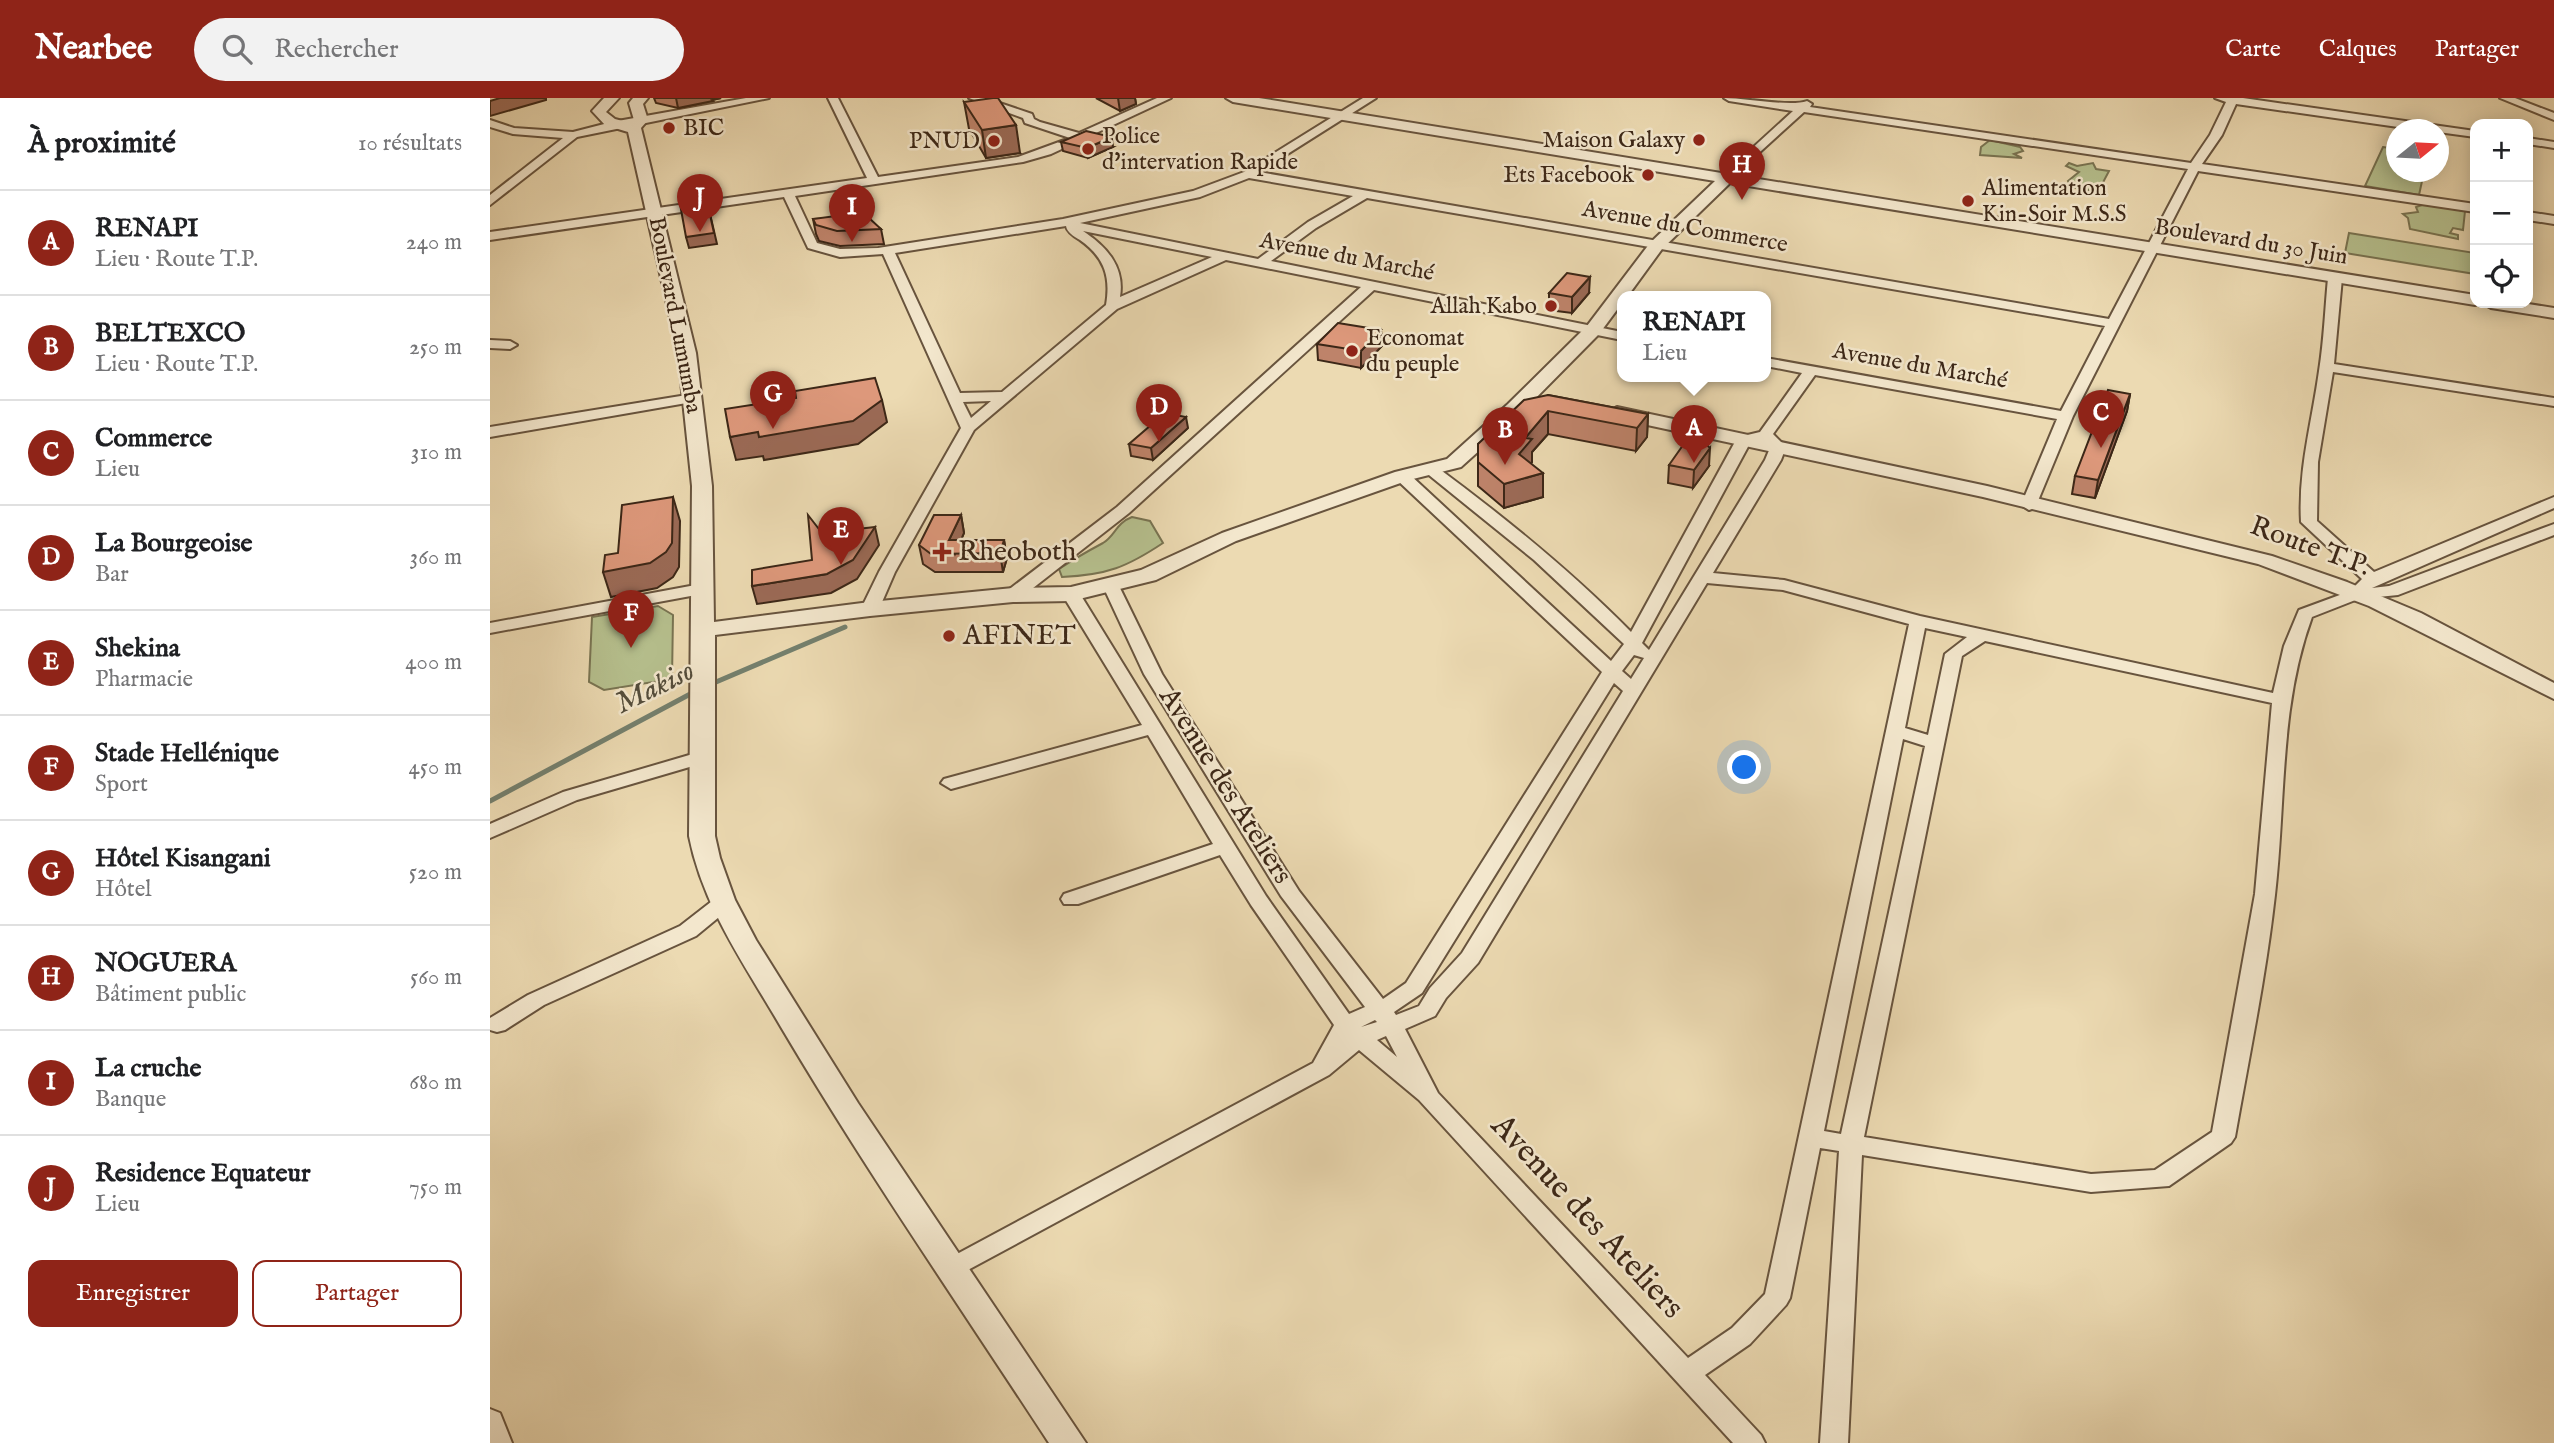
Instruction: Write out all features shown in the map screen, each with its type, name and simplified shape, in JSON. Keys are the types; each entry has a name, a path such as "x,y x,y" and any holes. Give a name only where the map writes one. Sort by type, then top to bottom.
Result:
{"street":[{"path":"490,123 513,131 573,135 611,125 637,124 764,98"},
{"path":"833,98 874,180"},
{"path":"974,98 1028,116 1029,121 1036,124 1080,137"},
{"path":"490,236 1019,160 1047,152 1166,98"},
{"name":"Boulevard du 30 Juin","path":"1233,98 2470,299"},
{"path":"788,193 812,245 835,253 858,254 1063,223 1171,201 1248,174 1371,98"},
{"path":"1729,98 2470,207"},
{"path":"1622,291 1657,246 1813,98"},
{"path":"2505,98 2554,117"},
{"path":"2029,505 2066,416 2195,166 2216,135 2228,99 2470,133"},
{"path":"611,125 599,111 607,101 639,100"},
{"name":"Boulevard Lumumba","path":"639,100 637,124 687,354 702,486 702,836 706,863 723,903 821,1072 1068,1443"},
{"path":"490,201 573,135"},
{"path":"2533,142 2554,145"},
{"name":"Avenue du Commerce","path":"1248,174 2115,324"},
{"path":"1260,262 1312,225 1366,194"},
{"path":"2533,217 2554,220"},
{"path":"1063,223 1091,241 1115,273 1116,288 1112,306"},
{"name":"Avenue du Marché","path":"1063,223 1617,334"},
{"path":"887,250 968,428"},
{"path":"870,609 887,572 968,428 1112,306 1225,256"},
{"path":"2334,278 2327,355 2329,367 2323,380 2311,448 2307,501 2309,522 2363,587 2392,591 2554,529"},
{"path":"1013,596 1123,510 1371,285"},
{"path":"704,630 870,609 1013,596 1071,594 1148,575 1229,537 1402,476 1454,463 1592,330 1617,298"},
{"path":"2522,308 2554,313"},
{"path":"490,344 510,345"},
{"name":"Avenue du Marché","path":"1771,363 2066,416"},
{"path":"2329,367 2554,402"},
{"path":"953,1268 1321,1069 1352,1032 1386,1017 1427,1011 1438,993 1470,958 1701,577 1811,370"},
{"path":"954,398 1005,397"},
{"path":"490,432 693,398"},
{"path":"1521,401 1547,407"},
{"name":"Route T.P.","path":"1594,408 1740,447"},
{"name":"Route T.P.","path":"1606,427 1740,447 1772,447 1986,503 2029,505 2160,531 2267,560 2363,587 2554,692"},
{"path":"1386,1017 1392,1004 1414,988 1612,671 1633,644 1740,447"},
{"path":"1429,468 1497,519 1650,662"},
{"path":"1402,476 1632,690"},
{"path":"1812,1138 2091,1183 2160,1179 2223,1137 2265,894 2281,701 2305,614 2554,502"},
{"path":"1701,577 1784,585 1918,621 2281,701"},
{"name":"Avenue des Ateliers","path":"1110,584 1153,674 1291,896 1386,1017 1429,1098"},
{"path":"490,628 701,589"},
{"name":"Avenue des Ateliers","path":"1071,594 1258,900 1352,1032 1429,1098 1751,1443"},
{"path":"1685,1374 1741,1336 1777,1298 1918,621"},
{"path":"1834,1443 1851,1144 1954,654 1982,635"},
{"path":"951,783 1152,728"},
{"path":"1895,731 1936,743"},
{"path":"490,832 570,796 703,757"},
{"path":"1071,899 1224,847"},
{"path":"497,1024 536,1000 688,931 723,903"},
{"path":"490,1421 498,1443"}],"green space":[{"path":"1990,140 2020,147 2023,151 2014,154 2022,158 1980,155 1981,147"},
{"path":"2383,147 2386,147 2386,182 2422,182 2419,195 2365,186"},
{"path":"2069,163 2077,166 2093,163 2096,169 2109,171 2098,192 2071,187 2068,181 2079,172 2066,166"},
{"path":"2425,204 2465,211 2463,230 2453,228 2450,233 2458,235 2458,239 2410,229 2408,218 2403,214 2418,212 2416,207"},
{"path":"2349,233 2470,252 2470,273 2345,253"},
{"path":"1132,517 1150,521 1163,543 1116,568 1062,577 1059,569 1103,543 1122,523"},
{"path":"658,606 673,615 672,679 604,690 589,682 592,617"}],"building":[{"path":"998,98 1016,125 982,130 964,102"},
{"path":"1086,131 1112,137 1087,148 1061,142"},
{"path":"707,201 714,233 686,237 680,204"},
{"path":"858,213 859,217 869,218 881,229 837,231 816,225 813,219"},
{"path":"1567,273 1590,277 1572,297 1549,293"},
{"path":"1338,323 1381,330 1361,351 1317,344"},
{"path":"875,378 882,400 853,421 759,437 758,432 730,437 725,409 796,398 795,391"},
{"path":"2108,390 2130,394 2098,480 2075,476"},
{"path":"1548,395 1648,414 1637,428 1548,411 1525,438 1532,439 1519,454 1543,473 1504,484 1478,462 1478,444 1524,400"},
{"path":"1165,413 1186,417 1151,448 1129,444"},
{"path":"1693,431 1710,448 1694,470 1669,465"},
{"path":"673,497 672,543 666,552 650,563 603,572 605,555 618,553 622,505"},
{"path":"808,515 822,533 875,527 853,560 827,574 752,586 752,570 812,560"},
{"path":"934,515 961,515 949,540 1004,540 1000,553 931,554 919,545"}],"waterway":[{"name":"Makiso","path":"709,685 845,627"},
{"name":"Makiso","path":"490,801 694,692"}],"place":[{"name":"BIC","path":"669,128"},
{"name":"Maison Galaxy","path":"1699,140"},
{"name":"PNUD","path":"994,141"},
{"name":"Police d'intervation Rapide","path":"1088,149"},
{"name":"Ets Facebook","path":"1648,175"},
{"name":"NOGUERA","path":"1742,200"},
{"name":"Alimentation Kin-Soir M.S.S","path":"1968,201"},
{"name":"Residence Equateur","path":"700,232"},
{"name":"La cruche","path":"852,242"},
{"name":"Allah Kabo","path":"1551,306"},
{"name":"Economat du peuple","path":"1352,351"},
{"name":"Hôtel Kisangani","path":"773,429"},
{"name":"La Bourgeoise","path":"1159,442"},
{"name":"Commerce","path":"2101,448"},
{"name":"RENAPI","path":"1694,463"},
{"name":"BELTEXCO","path":"1505,465"},
{"name":"Rheoboth","path":"942,552"},
{"name":"Shekina","path":"841,565"},
{"name":"AFINET","path":"949,636"},
{"name":"Stade Hellénique","path":"631,648"}]}
